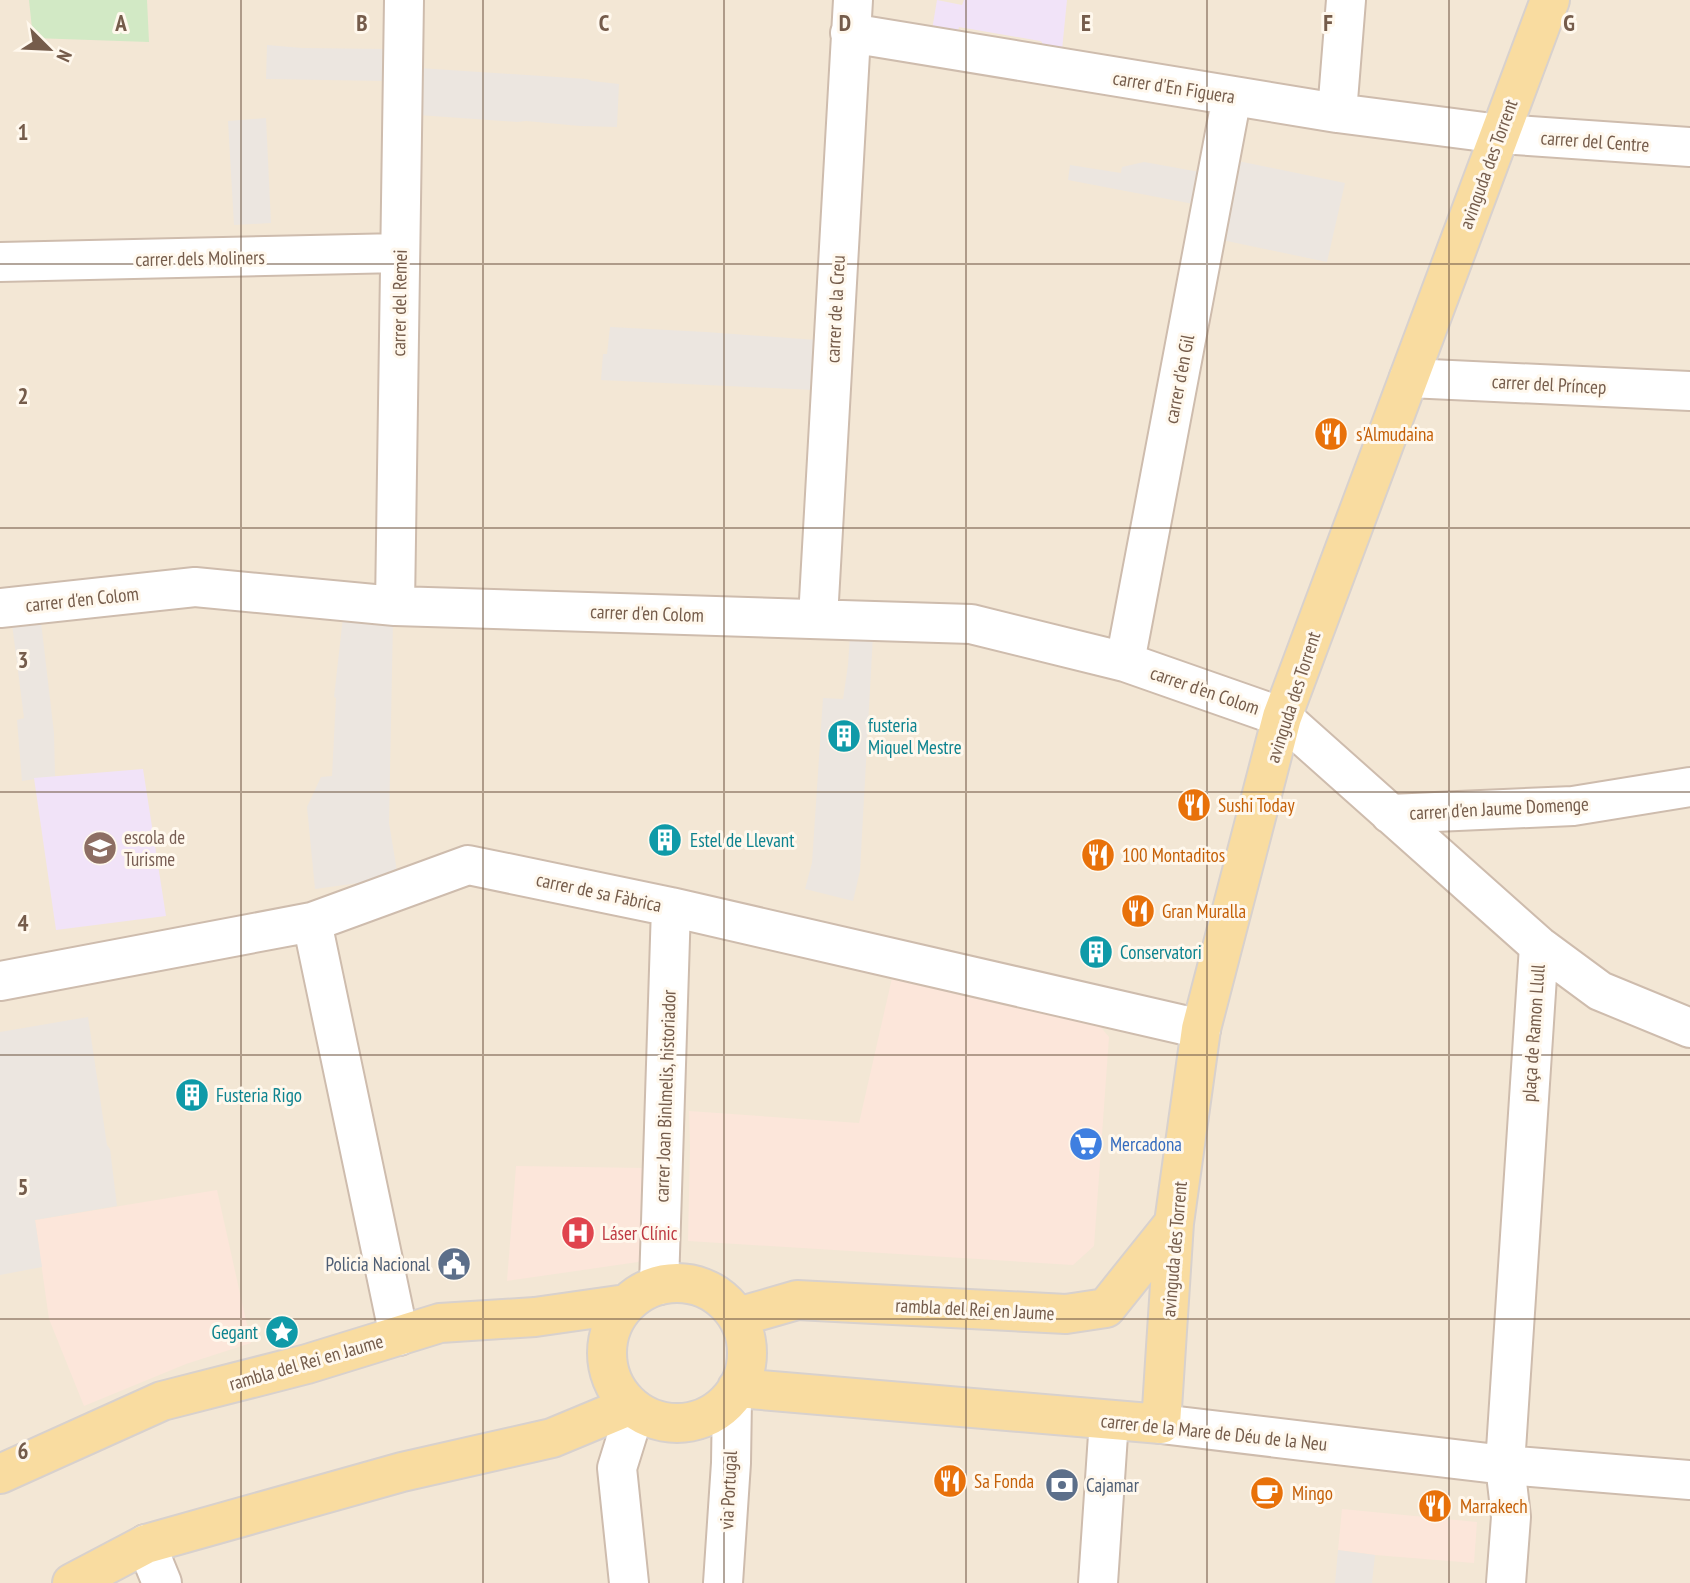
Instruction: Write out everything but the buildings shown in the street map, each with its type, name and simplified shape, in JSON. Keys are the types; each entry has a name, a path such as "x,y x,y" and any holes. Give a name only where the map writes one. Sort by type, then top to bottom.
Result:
{"main road":[{"name":"avinguda des Torrent","path":"1161,1424 1174,1223 1201,1029 1282,717 1549,0"},
{"name":"rambla del Rei en Jaume","path":"738,1317 797,1300 1066,1314 1106,1308 1174,1223"},
{"path":"734,1393 715,1413 694,1422 671,1424 648,1419 632,1408 615,1388 607,1367 606,1344 613,1323 626,1304 641,1292 659,1285 682,1283 704,1287 723,1300 738,1317"},
{"name":"rambla del Rei en Jaume","path":"0,1475 162,1401 307,1364 440,1322 535,1317 626,1304"},
{"name":"via Portugal","path":"734,1393 742,1379 747,1358 746,1338 738,1317"},
{"name":"carrer de la Mare de Déu de la Neu","path":"734,1393 1161,1424"},
{"path":"72,1583 146,1544 402,1472 551,1438 632,1408"}],"street":[{"name":"carrer del Remei","path":"395,606 404,0"},
{"path":"1337,113 1346,0"},
{"name":"carrer d'En Figuera","path":"851,16 1233,96 1337,113 1500,134"},
{"name":"carrer de la Creu","path":"818,618 851,16"},
{"name":"carrer d'en Gil","path":"1125,662 1233,96"},
{"name":"carrer del Centre","path":"1500,134 1690,147"},
{"name":"carrer dels Moliners","path":"0,262 400,253"},
{"name":"carrer del Príncep","path":"1409,378 1690,391"},
{"name":"carrer d'en Colom","path":"0,608 195,587 395,606 971,624 1125,662 1282,717"},
{"name":"plaça de Ramon Llull","path":"1282,717 1539,946 1505,1465 1511,1517 1506,1583"},
{"name":"carrer d'en Jaume Domenge","path":"1390,814 1573,806 1690,787"},
{"name":"carrer de sa Fàbrica","path":"0,981 312,922 468,865 671,907 1201,1029"},
{"name":"carrer Joan Binlmelis, historiador","path":"659,1285 671,907"},
{"path":"312,922 399,1336"},
{"path":"1539,946 1600,991 1690,1028"},
{"name":"via Portugal","path":"723,1583 734,1393"},
{"path":"629,1583 617,1468 632,1408"},
{"path":"1098,1583 1109,1420"},
{"name":"carrer de la Mare de Déu de la Neu","path":"1161,1424 1505,1465 1690,1480"},
{"path":"146,1544 162,1583"}],"shaded area":[{"path":"0,0 1690,0 1690,1583 0,1583"},
{"path":"937,0 962,5 964,0 1067,0 1062,50 1042,46 1040,41 959,27 957,35 932,30"},
{"path":"267,45 388,49 387,81 266,79"},
{"path":"419,68 587,79 619,84 617,127 418,115"},
{"path":"266,118 271,223 234,225 228,121"},
{"path":"1238,161 1345,183 1327,262 1222,240"},
{"path":"1144,162 1211,174 1204,206 1068,180 1070,165 1121,173 1122,167"},
{"path":"610,327 817,340 813,390 601,380 603,354 607,354"},
{"path":"343,617 393,620 389,823 397,871 373,881 315,889 307,807 321,777 332,776 334,697"},
{"path":"41,622 54,733 55,776 22,781 17,720 24,718 12,624"},
{"path":"850,635 873,635 860,871 853,901 805,889 812,863 823,698 843,699"},
{"name":"escola de Turisme","path":"143,769 166,916 56,930 34,778"},
{"path":"892,978 1098,1024 1109,1037 1094,1246 1073,1265 688,1241 689,1111 859,1123"},
{"path":"88,1017 117,1206 35,1220 42,1267 0,1275 0,1032"},
{"name":"Láser Clínic","path":"516,1166 645,1168 646,1255 638,1262 507,1281"},
{"path":"217,1190 251,1343 186,1364 84,1406 49,1319 35,1220"},
{"path":"1342,1509 1477,1522 1474,1563 1338,1550"},
{"path":"1338,1550 1375,1555 1372,1583 1335,1583"}],"green space":[{"path":"29,0 147,0 149,42 33,38"}],"place":[{"name":"s'Almudaina","path":"1331,434"},
{"name":"fusteria Miquel Mestre","path":"844,736"},
{"name":"Sushi Today","path":"1194,805"},
{"name":"Estel de Llevant","path":"665,840"},
{"name":"escola de Turisme","path":"100,848"},
{"name":"100 Montaditos","path":"1098,855"},
{"name":"Gran Muralla","path":"1138,911"},
{"name":"Conservatori","path":"1096,952"},
{"name":"Fusteria Rigo","path":"192,1095"},
{"name":"Mercadona","path":"1086,1144"},
{"name":"Láser Clínic","path":"578,1233"},
{"name":"Policia Nacional","path":"454,1264"},
{"name":"Gegant","path":"282,1332"},
{"name":"Sa Fonda","path":"950,1481"},
{"name":"Cajamar","path":"1062,1485"},
{"name":"Mingo","path":"1267,1493"},
{"name":"Marrakech","path":"1435,1506"}]}
